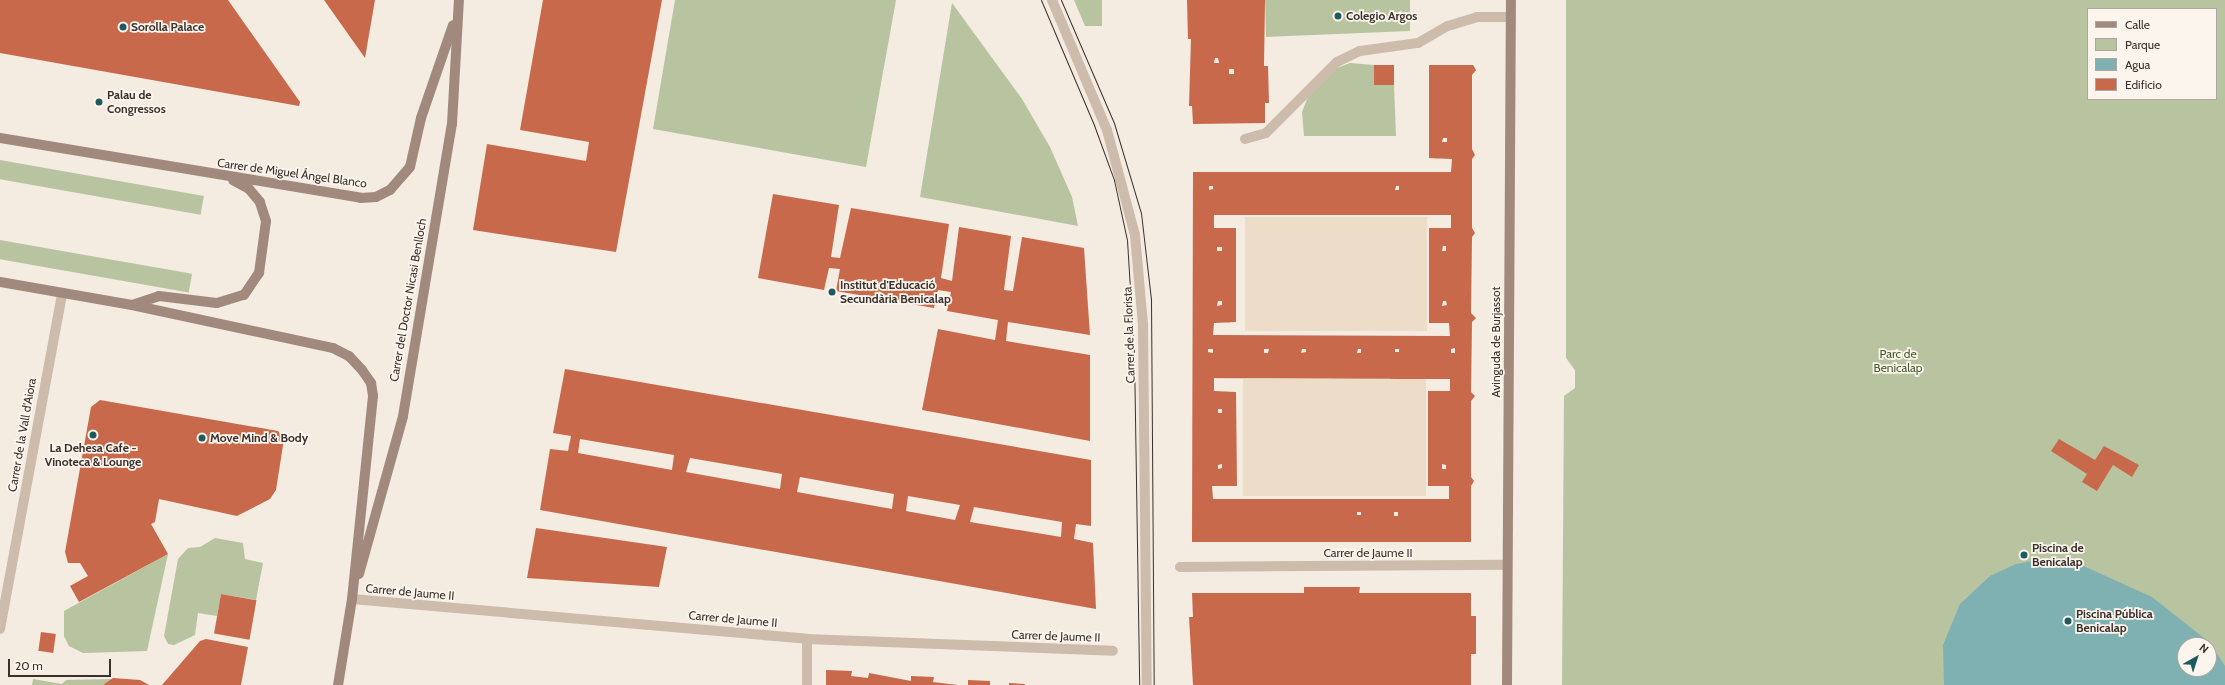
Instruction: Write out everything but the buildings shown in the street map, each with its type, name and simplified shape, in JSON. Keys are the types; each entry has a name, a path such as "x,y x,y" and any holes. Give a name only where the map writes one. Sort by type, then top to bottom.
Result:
{"street":[{"name":"Carrer del Doctor Nicasi Benlloch","path":"352,599 403,416 452,124 457,14 459,0"},
{"name":"Carrer de la Florista","path":"1052,0 1107,130 1135,235 1143,325 1147,685"},
{"name":"Avinguda de Burjassot","path":"1507,685 1510,0"},
{"name":"Carrer de Miguel Ángel Blanco","path":"0,138 227,177 361,198 376,197 390,190 410,167 422,118 457,14"},
{"path":"1245,139 1266,133 1337,62 1360,51 1418,43 1448,26 1477,17 1510,17"},
{"path":"0,282 132,305 159,296 217,303 230,302 244,295 259,273 266,220 260,202 249,189 227,177"},
{"name":"Carrer de la Vall d'Aiora","path":"0,629 62,293"},
{"name":"Carrer del Doctor Nicasi Benlloch","path":"132,305 333,348 349,356 371,383 373,396 352,599 338,685"},
{"name":"Carrer de Jaume II","path":"1180,567 1507,565"},
{"name":"Carrer de Jaume II","path":"352,599 807,639 1113,652"},
{"path":"807,639 807,685"}],"green space":[{"path":"675,0 896,0 866,167 653,129"},
{"path":"1074,0 1102,0 1102,26 1085,26"},
{"name":"Colegio Argos","path":"1265,0 1410,0 1410,31 1266,37"},
{"name":"Parc de Benicalap","path":"1566,0 2225,0 2225,685 1562,685 1564,396 1575,388 1575,370 1566,358"},
{"path":"952,3 1022,99 1050,147 1072,197 1078,226 920,197"},
{"path":"1350,63 1374,65 1374,85 1394,85 1396,136 1304,136 1302,112 1311,89 1327,72"},
{"path":"0,160 204,196 201,215 0,179"},
{"path":"0,240 192,274 189,293 0,259"},
{"path":"215,538 243,543 245,559 263,563 256,600 221,594 217,616 198,613 195,635 174,645 168,644 164,636 178,559 188,548 200,547"},
{"path":"168,554 147,651 83,653 69,646 64,636 64,611"},
{"path":"33,679 62,684 66,680 113,679 103,685 32,685"}],"shaded area":[{"path":"1245,217 1427,217 1427,331 1245,331"},
{"path":"1243,379 1426,379 1426,496 1243,496"}],"water":[{"name":"Piscina Pública Benicalap","path":"2043,559 2077,563 2152,597 2203,637 2177,637 2177,677 2217,677 2217,654 2225,666 2225,685 1944,685 1943,645 1960,604 1990,576 2016,564"}],"tram line":[{"path":"1041,0 1094,125 1114,180 1127,240 1134,354 1139,685"},
{"path":"1061,0 1114,123 1141,213 1151,299 1154,685"}],"place":[{"name":"Colegio Argos","path":"1338,16"},
{"name":"Sorolla Palace","path":"123,27"},
{"name":"Palau de Congressos","path":"99,102"},
{"name":"Institut d'Educació Secundària Benicalap","path":"832,292"},
{"name":"La Dehesa Cafe - Vinoteca & Lounge","path":"93,435"},
{"name":"Move Mind & Body","path":"202,438"},
{"name":"Piscina de Benicalap","path":"2024,555"},
{"name":"Piscina Pública Benicalap","path":"2068,621"}]}
